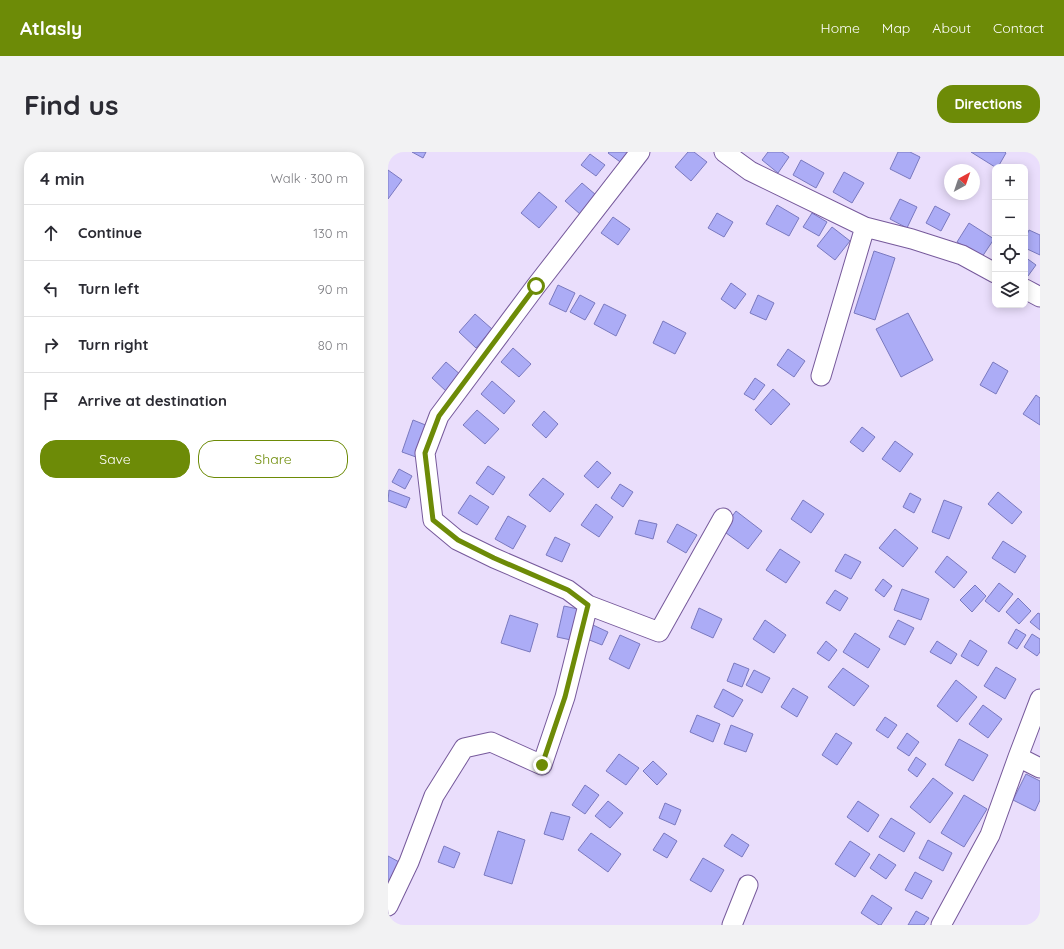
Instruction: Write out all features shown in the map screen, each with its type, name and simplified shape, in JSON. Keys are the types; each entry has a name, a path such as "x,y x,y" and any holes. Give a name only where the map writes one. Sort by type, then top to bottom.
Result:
{"street":[{"path":"640,152 536,286 439,416 425,453 433,520 458,540 494,558 568,590 588,605 659,632 723,518"},
{"path":"724,152 750,171 864,228 962,255 993,272"},
{"path":"821,376 864,228"},
{"path":"1028,291 1040,297"},
{"path":"388,906 409,862 434,796 464,748 491,742 542,765 565,697 588,605"},
{"path":"941,925 990,835 1040,699"},
{"path":"1018,757 1040,768"},
{"path":"732,925 748,885"}],"building":[{"path":"412,152 426,152 423,158"},
{"path":"632,152 623,164 608,153"},
{"path":"688,152 694,152 707,162 691,181 675,167"},
{"path":"768,152 782,152 789,157 778,173 762,160"},
{"path":"898,152 910,152 920,157 910,179 890,169"},
{"path":"971,152 1006,153 1000,164 992,165"},
{"path":"590,154 605,165 596,176 581,165"},
{"path":"801,160 824,173 816,188 793,175"},
{"path":"388,170 402,180 388,199"},
{"path":"844,172 864,183 852,203 833,192"},
{"path":"582,183 596,195 580,214 565,201"},
{"path":"539,192 557,207 539,228 521,213"},
{"path":"900,199 917,207 907,228 890,219"},
{"path":"777,205 799,218 789,236 766,224"},
{"path":"935,206 950,214 941,231 926,223"},
{"path":"717,213 733,222 724,237 708,228"},
{"path":"812,213 827,222 819,236 803,227"},
{"path":"613,217 630,229 618,245 601,233"},
{"path":"969,223 992,238 992,242 982,257 957,242"},
{"path":"832,227 850,241 835,260 817,246"},
{"path":"1029,230 1040,235 1040,255 1028,249"},
{"path":"874,251 895,258 875,320 854,313"},
{"path":"1028,259 1036,265 1028,276"},
{"path":"731,283 746,294 735,309 721,299"},
{"path":"558,285 575,293 566,312 549,304"},
{"path":"580,295 595,303 585,320 570,312"},
{"path":"758,295 774,303 766,320 750,313"},
{"path":"604,304 626,315 616,336 594,324"},
{"path":"908,313 933,360 901,377 876,329"},
{"path":"475,314 492,329 476,348 459,332"},
{"path":"663,321 686,333 675,354 653,343"},
{"path":"513,348 531,364 519,377 501,362"},
{"path":"788,349 805,361 794,377 777,365"},
{"path":"446,362 462,376 447,392 432,378"},
{"path":"993,362 1008,371 996,394 980,385"},
{"path":"755,378 765,385 754,400 744,394"},
{"path":"492,381 515,401 504,414 481,394"},
{"path":"773,389 790,404 771,425 755,410"},
{"path":"1036,395 1040,398 1040,425 1023,414"},
{"path":"477,410 499,429 485,444 463,425"},
{"path":"544,411 558,424 546,438 532,425"},
{"path":"413,420 428,426 416,457 402,452"},
{"path":"862,427 875,437 863,452 850,442"},
{"path":"895,441 913,454 900,472 882,459"},
{"path":"597,461 611,473 598,488 584,476"},
{"path":"488,466 505,477 493,495 476,483"},
{"path":"399,469 412,476 405,489 392,482"},
{"path":"543,478 564,494 550,512 529,495"},
{"path":"620,484 633,492 623,507 611,498"},
{"path":"389,490 410,498 406,508 388,501"},
{"path":"998,492 1022,512 1012,524 988,504"},
{"path":"910,493 921,499 914,513 903,507"},
{"path":"470,495 489,507 477,525 458,513"},
{"path":"803,500 824,514 811,533 791,519"},
{"path":"944,500 962,507 949,539 932,532"},
{"path":"596,504 613,517 599,537 581,525"},
{"path":"736,511 762,531 748,549 722,530"},
{"path":"508,516 526,526 513,549 495,539"},
{"path":"639,520 657,524 653,539 635,534"},
{"path":"677,524 697,535 686,553 667,542"},
{"path":"895,529 918,548 903,567 879,548"},
{"path":"555,537 570,544 562,562 546,555"},
{"path":"1003,541 1026,556 1015,573 992,558"},
{"path":"780,549 800,562 786,583 766,570"},
{"path":"845,554 861,562 851,579 835,571"},
{"path":"947,556 967,572 954,588 935,572"},
{"path":"883,579 892,586 884,597 875,590"},
{"path":"999,583 1013,594 999,612 985,601"},
{"path":"975,585 986,596 972,612 960,600"},
{"path":"902,589 929,599 921,620 894,610"},
{"path":"835,590 848,598 840,611 826,603"},
{"path":"1018,598 1031,611 1019,624 1006,612"},
{"path":"564,606 578,609 571,640 557,637"},
{"path":"699,608 722,619 713,638 691,628"},
{"path":"1038,613 1040,614 1040,630 1030,622"},
{"path":"510,615 538,624 530,652 501,643"},
{"path":"765,620 786,635 774,653 753,639"},
{"path":"898,620 914,628 905,645 889,637"},
{"path":"593,625 608,632 602,645 587,639"},
{"path":"1016,629 1026,635 1017,649 1008,643"},
{"path":"855,633 880,649 868,668 843,652"},
{"path":"1032,634 1040,639 1040,652 1037,656 1024,647"},
{"path":"620,635 640,644 629,669 609,659"},
{"path":"970,640 987,651 978,666 961,656"},
{"path":"826,641 837,650 829,661 817,653"},
{"path":"937,641 957,654 951,664 930,652"},
{"path":"734,663 749,669 742,687 727,681"},
{"path":"996,667 1016,679 1005,699 984,686"},
{"path":"843,668 869,686 854,706 828,687"},
{"path":"754,670 770,678 762,693 746,685"},
{"path":"956,680 977,697 957,722 937,706"},
{"path":"793,688 808,697 797,717 781,707"},
{"path":"723,689 743,700 733,717 714,707"},
{"path":"983,705 1002,719 988,738 969,724"},
{"path":"697,715 720,724 713,742 690,732"},
{"path":"885,717 897,725 888,738 876,730"},
{"path":"731,725 753,734 746,752 724,744"},
{"path":"836,733 852,743 837,765 822,755"},
{"path":"907,733 919,742 909,756 897,748"},
{"path":"959,739 988,755 973,781 945,765"},
{"path":"619,754 639,768 626,785 606,771"},
{"path":"916,757 926,764 917,777 908,770"},
{"path":"653,761 667,774 657,785 643,771"},
{"path":"1026,774 1040,781 1040,800 1035,811 1013,800"},
{"path":"933,778 953,793 930,823 910,807"},
{"path":"585,785 599,795 585,814 572,805"},
{"path":"964,795 987,809 964,847 941,833"},
{"path":"608,801 623,813 610,828 595,816"},
{"path":"858,801 879,815 868,832 847,817"},
{"path":"665,803 681,810 675,825 659,818"},
{"path":"551,812 570,817 563,840 544,834"},
{"path":"891,818 915,833 904,852 879,837"},
{"path":"498,831 525,840 512,884 484,875"},
{"path":"591,833 621,854 608,872 578,850"},
{"path":"664,833 677,841 667,858 653,850"},
{"path":"732,834 749,845 742,857 724,846"},
{"path":"928,840 952,853 943,871 919,858"},
{"path":"850,841 870,854 855,877 835,864"},
{"path":"444,846 460,853 454,868 438,862"},
{"path":"879,854 896,865 886,879 870,868"},
{"path":"388,856 401,863 388,885"},
{"path":"703,858 724,870 711,892 690,880"},
{"path":"915,872 932,881 922,899 905,890"},
{"path":"872,895 892,908 881,925 861,913"},
{"path":"916,911 929,918 924,925 908,925"}],"route":[{"path":"536,286 439,416 425,453 433,520 458,540 494,558 568,590 588,605 565,697 542,765"}]}
